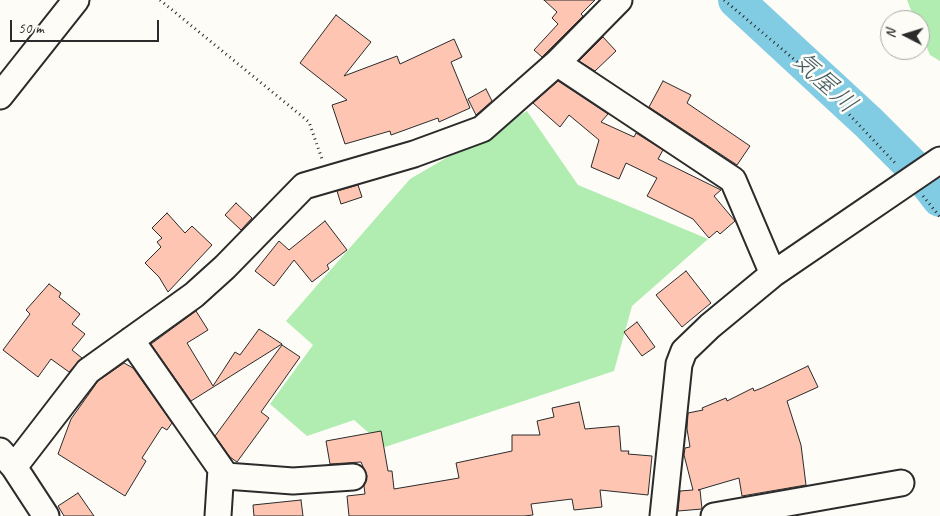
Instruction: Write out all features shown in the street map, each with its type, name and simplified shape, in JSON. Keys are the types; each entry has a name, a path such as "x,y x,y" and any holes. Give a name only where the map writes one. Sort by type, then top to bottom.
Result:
{"street":[{"path":"0,96 76,0"},
{"path":"46,516 7,459 88,370 194,295 225,267 304,186 414,154 482,128 557,64 619,0"},
{"path":"557,64 733,180 773,274"},
{"path":"663,516 679,364 684,351 710,326 773,274 940,160"},
{"path":"131,340 226,476 293,482 353,477"},
{"path":"218,516 221,469"},
{"path":"714,516 901,483"}],"path":[{"path":"160,0 309,122 328,179"},
{"path":"724,0 808,72 911,180 940,217"}],"green space":[{"path":"907,0 940,0 940,61 930,55 930,10 911,10"},
{"path":"527,111 578,185 708,239 632,306 614,371 385,447 354,420 307,436 270,404 313,345 286,321 410,179"}],"building":[{"path":"544,0 595,0 581,14 583,16 542,57 534,50 558,24 552,18 557,12"},
{"path":"336,15 371,42 344,76 397,56 400,64 454,39 462,57 451,62 470,108 439,122 438,118 391,135 390,131 345,144 332,105 347,100 300,63"},
{"path":"603,37 616,51 595,71 579,61"},
{"path":"558,81 608,114 601,122 634,137 636,133 663,150 658,159 721,190 714,196 735,221 720,234 717,231 709,238 693,219 647,196 657,178 626,163 619,179 591,167 599,140 569,115 560,127 533,103"},
{"path":"663,81 691,95 687,103 750,146 737,165 649,107"},
{"path":"486,89 492,101 476,115 468,99"},
{"path":"358,185 362,197 341,204 337,191"},
{"path":"236,203 252,218 241,230 225,215"},
{"path":"167,213 185,233 192,226 212,245 168,292 159,277 145,263 161,247 157,242 162,238 152,228"},
{"path":"325,221 347,250 327,265 329,269 312,282 294,260 274,286 255,271 279,241 289,250"},
{"path":"686,271 711,303 682,327 656,295"},
{"path":"49,284 61,293 59,297 80,314 72,324 85,334 72,350 82,358 69,372 51,359 38,377 3,350 30,314 26,310"},
{"path":"196,311 208,330 187,343 213,386 235,352 240,355 259,329 282,344 191,401 151,344"},
{"path":"637,322 655,347 642,356 624,332"},
{"path":"282,345 300,357 261,412 269,418 237,462 230,457 215,436"},
{"path":"124,363 133,368 172,423 167,430 162,427 142,458 146,461 125,496 58,454 71,419 98,381"},
{"path":"808,366 818,387 787,401 801,445 806,485 742,496 739,478 698,490 700,490 702,509 678,511 680,491 693,490 684,455 685,448 690,447 687,429 688,413 703,410 702,408 726,398 727,401 753,388 754,391 762,388"},
{"path":"579,402 585,429 619,426 621,451 629,451 628,454 652,456 648,495 600,490 602,507 574,510 572,499 531,504 533,515 524,516 349,516 347,496 365,494 364,486 367,476 361,462 330,464 326,441 381,431 388,471 392,471 394,489 459,478 456,463 512,451 512,435 540,435 537,421 554,417 552,408"},
{"path":"78,493 94,516 64,516 58,506"},
{"path":"301,500 303,516 254,516 253,505"}],"waterway":[{"name":"気屋川","path":"736,0 869,123 912,166"},
{"name":"気屋川","path":"927,182 940,199"}]}
